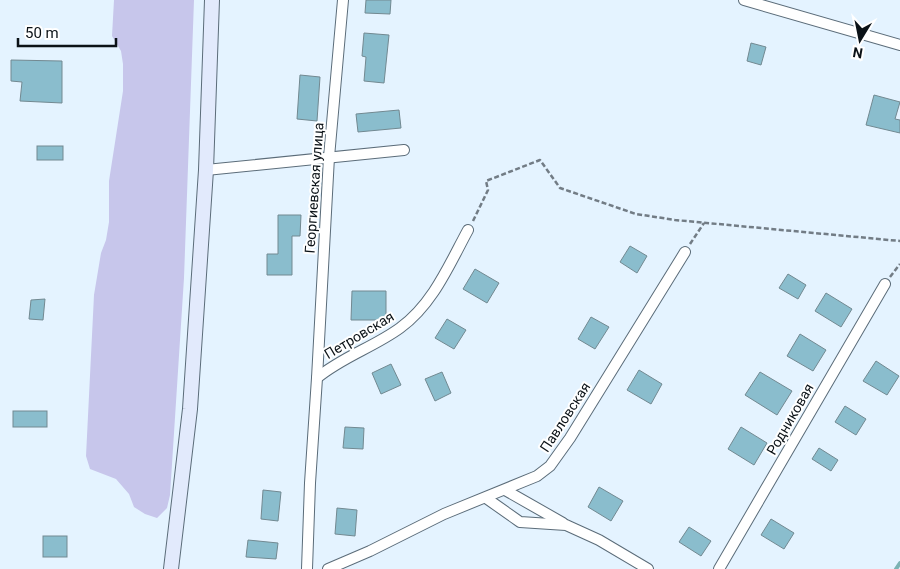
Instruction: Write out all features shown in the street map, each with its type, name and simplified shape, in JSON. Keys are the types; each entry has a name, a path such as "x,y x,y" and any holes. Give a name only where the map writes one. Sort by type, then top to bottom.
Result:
{"street":[{"path":"171,569 190,409 206,170 212,0"},
{"name":"Георгиевская улица","path":"317,378 329,157 343,0"},
{"path":"744,0 900,45"},
{"path":"206,170 404,150"},
{"name":"Петровская","path":"307,569 310,483 317,378 328,368 400,328 427,303 468,230"},
{"name":"Павловская","path":"328,569 370,551 444,514 537,476 550,466 570,438 686,252"},
{"name":"Родниковая","path":"719,569 885,284"},
{"path":"505,490 566,525 599,540 648,569"},
{"path":"486,498 520,522 566,525"}],"path":[{"path":"468,230 488,190 486,180 540,160 560,188 636,214 704,223 900,241"},
{"path":"686,252 704,223"},
{"path":"885,284 900,264"}],"shaded area":[{"path":"114,0 194,0 184,278 170,495 167,508 157,518 145,514 134,507 129,494 116,479 90,469 86,456 94,295 101,253 106,240 109,222 109,181 123,91 121,51 112,36"}],"building":[{"path":"366,0 391,0 390,14 365,13"},
{"path":"364,33 389,35 384,83 364,81 366,57 362,56"},
{"path":"751,43 766,47 761,65 747,61"},
{"path":"11,60 62,61 62,103 20,101 22,82 11,81"},
{"path":"300,75 320,77 317,121 297,119"},
{"path":"874,95 900,102 895,119 900,120 900,133 866,125"},
{"path":"399,110 401,128 358,132 356,114"},
{"path":"37,146 63,146 63,160 37,160"},
{"path":"278,215 301,215 300,236 292,236 292,275 267,275 267,254 278,254"},
{"path":"630,246 647,256 637,273 620,262"},
{"path":"475,269 499,283 487,303 463,289"},
{"path":"788,274 806,285 798,299 779,288"},
{"path":"352,291 386,291 386,320 351,320"},
{"path":"826,293 852,309 841,327 815,311"},
{"path":"45,299 43,320 29,319 31,300"},
{"path":"591,317 609,327 595,349 578,339"},
{"path":"447,319 466,330 454,349 435,338"},
{"path":"800,334 826,350 813,371 787,356"},
{"path":"876,361 899,376 887,395 863,381"},
{"path":"391,364 401,385 381,394 372,373"},
{"path":"639,370 662,384 651,404 627,390"},
{"path":"442,372 451,393 435,401 425,379"},
{"path":"760,372 792,391 777,415 745,395"},
{"path":"845,406 866,419 856,435 835,422"},
{"path":"13,411 47,411 47,427 13,427"},
{"path":"345,427 364,428 363,449 343,448"},
{"path":"741,427 767,443 754,465 728,449"},
{"path":"819,448 838,460 831,471 812,459"},
{"path":"599,487 623,501 611,521 588,507"},
{"path":"263,490 281,492 278,521 261,519"},
{"path":"337,508 357,510 355,536 335,534"},
{"path":"771,519 794,533 784,549 761,535"},
{"path":"689,527 711,541 701,556 679,542"},
{"path":"43,536 67,536 67,557 43,557"},
{"path":"248,540 278,543 276,559 246,557"}],"waterway":[{"path":"896,569 900,563"}]}
